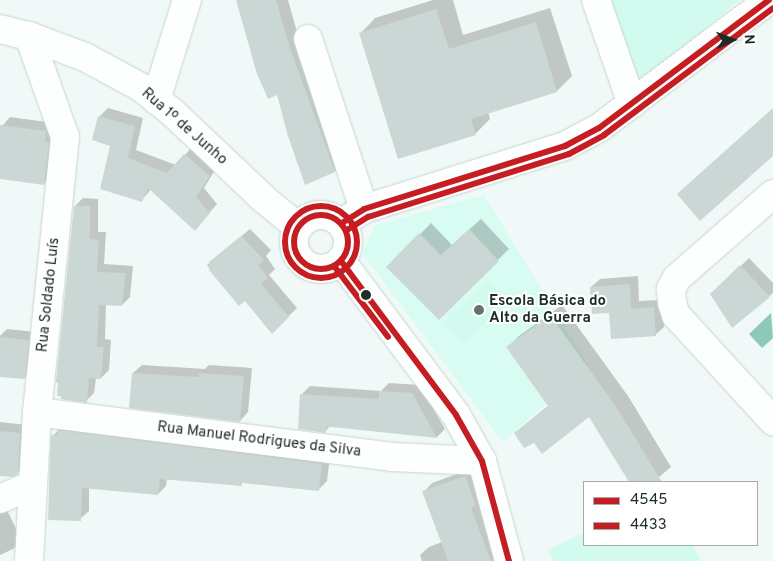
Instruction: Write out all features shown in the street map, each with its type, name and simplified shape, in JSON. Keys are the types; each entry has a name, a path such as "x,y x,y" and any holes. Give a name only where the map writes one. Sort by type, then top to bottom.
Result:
{"street":[{"path":"156,100 186,0"},
{"path":"596,0 632,104"},
{"path":"308,39 353,216 347,252 341,261 326,269 309,267 300,260 294,250 294,238 298,227 307,218 319,214 353,216 565,146 599,128 769,0"},
{"name":"Rua 1º de Junho","path":"0,28 29,36 85,57 142,88 265,200 298,227"},
{"name":"Rua Soldado Luís","path":"29,36 65,137 37,412 30,561"},
{"path":"773,194 677,278 671,288 672,303 676,315 773,422"},
{"path":"341,261 456,415 482,461 509,561"},
{"name":"Rua Manuel Rodrigues da Silva","path":"37,412 392,457 482,461"},
{"path":"0,499 33,485"}],"shaded area":[{"path":"607,0 740,0 636,86"},
{"name":"Escola Básica do Alto da Guerra","path":"484,195 589,366 503,442 362,253 375,225"},
{"path":"487,280 507,301 463,343 443,322"},
{"path":"771,313 773,338 762,348 749,334"},
{"path":"583,533 583,546 694,546 701,561 553,561 548,550"}],"building":[{"path":"236,0 276,0 290,48 335,172 305,185 288,136 277,95 268,99 257,74"},
{"path":"436,9 449,49 536,22 557,92 471,119 476,135 398,159 359,33"},
{"path":"773,108 773,156 700,221 677,194"},
{"path":"98,116 135,126 128,158 167,173 184,154 210,176 196,197 210,213 195,231 148,188 142,202 100,189 110,146 92,140"},
{"path":"0,125 46,131 45,141 49,142 44,185 0,179"},
{"path":"74,206 90,206 90,239 99,240 97,272 126,273 122,306 99,305 97,347 104,347 101,379 89,378 87,403 61,399 61,396 57,396 58,383 56,382"},
{"path":"469,229 499,261 439,320 386,267 419,233 441,255"},
{"path":"241,236 264,260 258,265 268,278 261,284 289,317 272,334 245,301 239,306 209,270 209,262"},
{"path":"740,265 770,297 732,328 710,294"},
{"path":"630,284 631,309 654,307 656,336 611,339 609,313 592,314 590,287"},
{"path":"550,315 617,408 661,481 628,481 589,417 542,454 534,443 524,448 514,433 548,406 506,347"},
{"path":"0,337 29,340 25,379 0,377"},
{"path":"132,373 199,377 199,373 244,376 240,422 129,408"},
{"path":"379,391 412,393 437,438 332,427 326,427 326,433 298,429 300,394 379,399"},
{"path":"58,430 322,464 319,491 242,483 242,486 160,479 158,495 82,488 81,521 48,520 51,435 57,436"},
{"path":"0,431 20,433 18,474 13,477 0,476"},
{"path":"465,476 476,506 471,508 491,561 448,561 422,491"}],"transit line":[{"name":"4545","path":"342,223 364,209 565,146 599,128 769,0"},
{"name":"4433","path":"347,230 368,217 569,154 604,135 773,8"},
{"name":"4433","path":"321,206 335,209 347,216 354,228 357,242 354,256 347,268 335,275 321,278 307,275 295,268 288,256 285,242 288,228 295,216 307,209 321,206"},
{"name":"4545","path":"316,215 326,215 336,219 344,227 348,242 344,257 336,265 326,269 316,269 306,265 298,257 294,247 294,237 298,227 306,219 316,215"},
{"name":"4545","path":"341,261 456,415 482,461 509,561"},
{"name":"4433","path":"334,266 388,337"}],"place":[{"name":"Escola Básica do Alto da Guerra","path":"479,310"}]}
